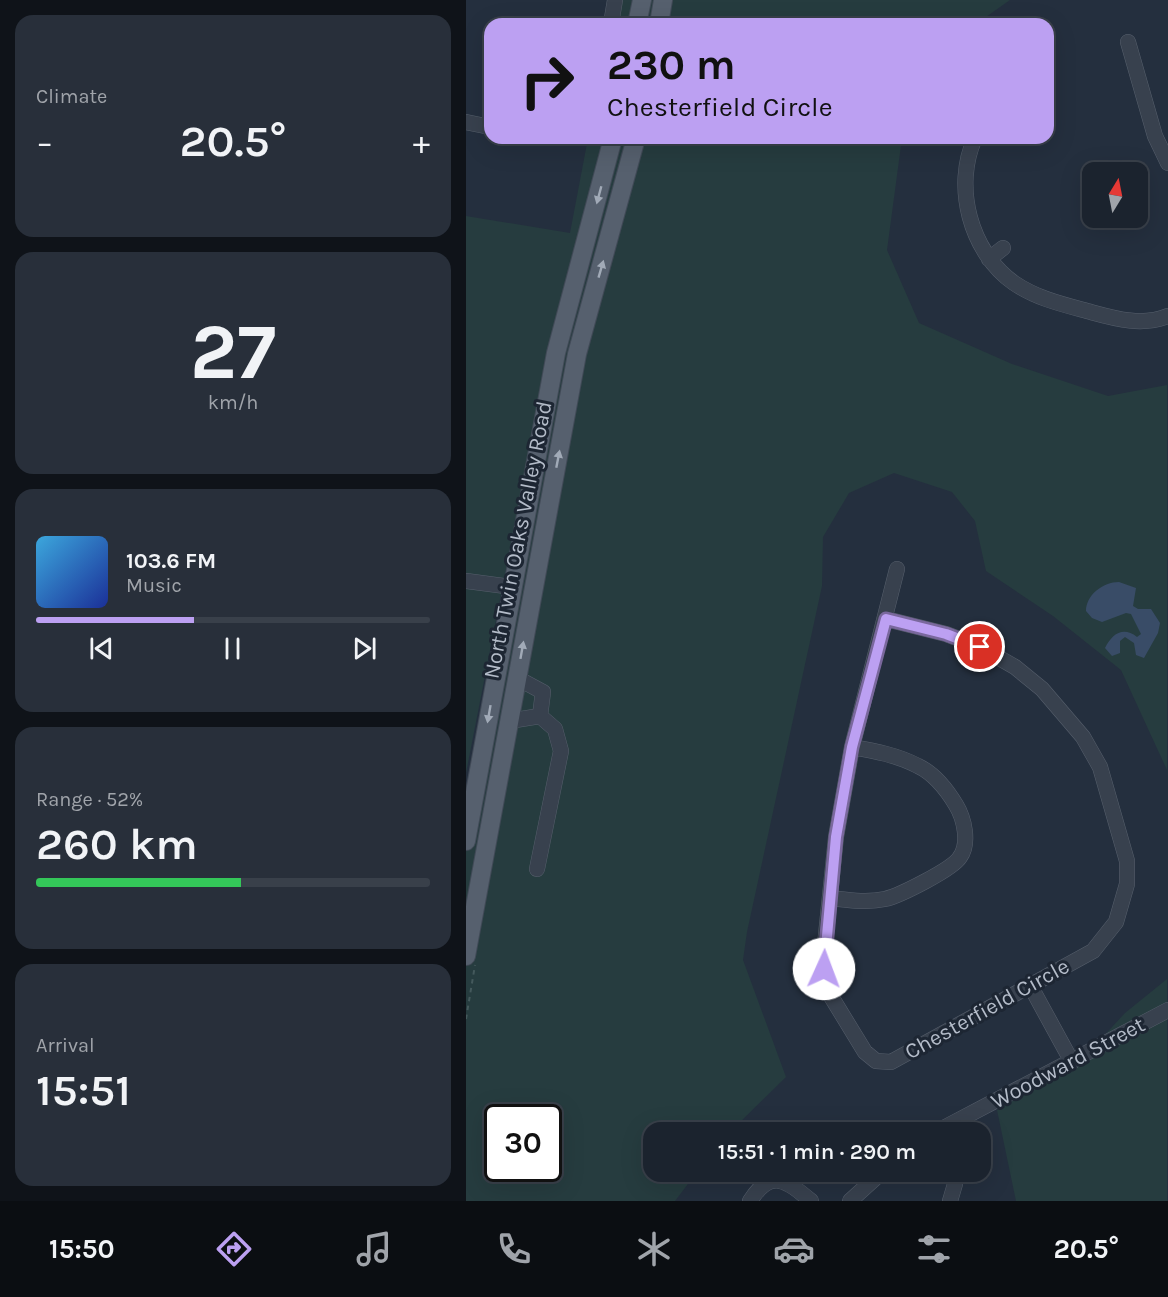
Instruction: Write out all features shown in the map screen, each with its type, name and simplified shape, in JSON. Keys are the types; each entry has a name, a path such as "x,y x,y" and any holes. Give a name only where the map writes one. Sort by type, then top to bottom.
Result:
{"main road":[{"path":"638,18 642,0"},
{"path":"660,18 663,0"},
{"name":"North Twin Oaks Valley Road","path":"466,841 556,353 611,144"},
{"name":"North Twin Oaks Valley Road","path":"466,956 577,354 634,144"},
{"path":"475,907 469,884 480,821 473,804 484,794 493,753 508,726"}],"street":[{"path":"612,18 615,0"},
{"path":"1128,42 1155,136 1168,163"},
{"path":"466,122 484,126"},
{"path":"974,144 965,179 966,203 972,227 989,259 1013,282 1040,298 1114,319 1135,322 1168,316"},
{"path":"989,259 1003,248"},
{"name":"Chesterfield Circle","path":"886,619 946,634 980,647 1015,667 1062,710 1100,767 1127,861 1125,899 1116,922 1093,951 891,1062 876,1061 865,1052 832,998 824,954 836,837 852,747 897,569"},
{"path":"466,581 512,586"},
{"path":"517,678 543,692 540,716"},
{"path":"508,726 540,716"},
{"path":"537,869 562,751 555,729 540,716"},
{"path":"830,898 858,902 884,899 911,890 960,858 965,843 962,816 951,798 932,776 919,766 892,755 852,747"},
{"path":"1031,987 1072,1062"},
{"name":"Woodward Street","path":"955,1122 1168,1010"},
{"path":"750,1201 764,1183 778,1180 791,1185 811,1201"},
{"path":"850,1201 871,1182"},
{"path":"950,1201 955,1184"}],"green space":[{"path":"615,0 1010,0 984,18 612,18"},
{"path":"587,144 901,144 887,250 919,323 1012,364 1108,396 1167,385 1167,770 1121,670 1053,616 986,571 975,521 952,492 894,473 849,493 823,537 822,586 747,932 743,960 786,1077 740,1122 643,1122 643,1182 689,1182 675,1201 466,1201 466,799 553,329 466,773 466,216 570,233"},
{"path":"1167,979 1167,1201 1016,1201 997,1110 1088,1053 1125,1013"}],"water":[{"path":"1119,582 1136,588 1133,606 1138,609 1151,609 1160,623 1158,633 1144,658 1136,655 1134,643 1125,637 1120,641 1120,653 1112,656 1105,648 1118,633 1127,632 1137,637 1141,634 1131,614 1126,613 1102,622 1092,618 1086,611 1089,600 1096,590 1107,584"}],"route":[{"path":"824,969 836,837 852,747 886,619 946,634 980,647"}]}
